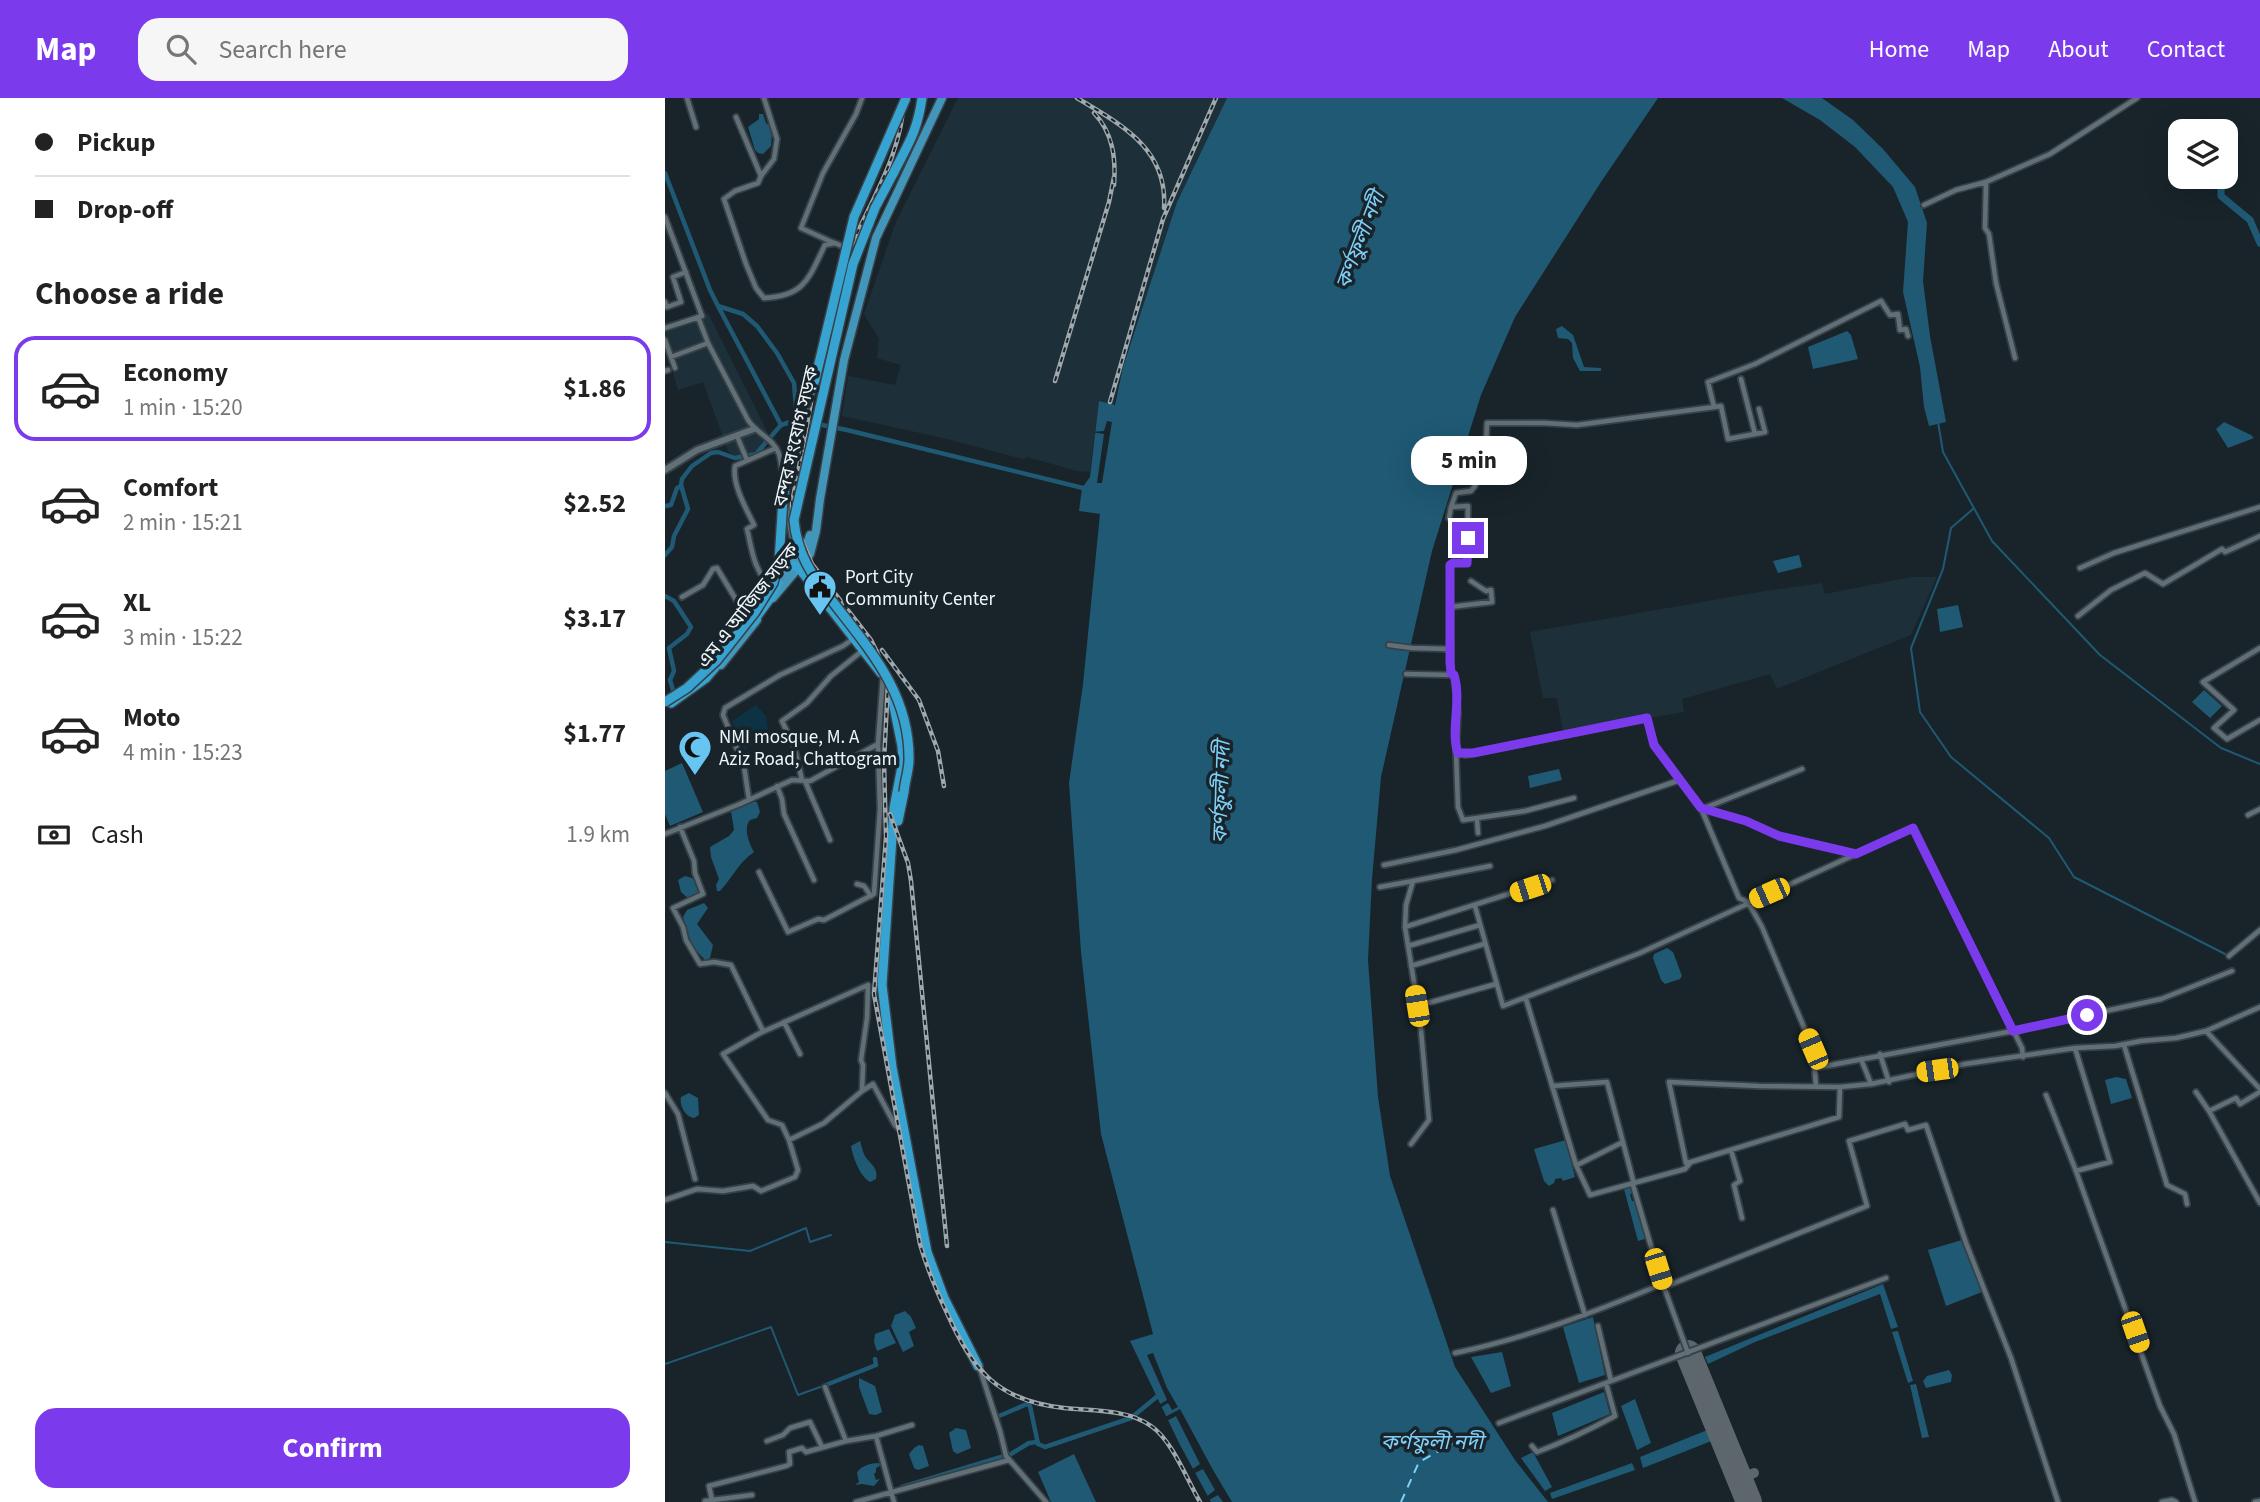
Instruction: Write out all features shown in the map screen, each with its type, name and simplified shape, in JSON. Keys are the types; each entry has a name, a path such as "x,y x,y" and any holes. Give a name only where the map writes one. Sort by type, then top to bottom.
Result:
{"highway":[{"path":"665,704 706,678 771,597 783,565 788,497 802,426 825,363 861,211 908,98"},
{"path":"665,704 717,660 762,603 773,583 779,561 783,499 796,427 815,380 854,217 908,98"},
{"name":"বন্দর সংযোগ সড়ক","path":"893,850 909,760 897,695 880,664 807,568 799,550 794,520 853,264 875,208 913,139 922,98"},
{"path":"795,565 891,689 903,761 894,807 882,985 904,1132 927,1252 944,1298 978,1366"}],"main road":[{"name":"এম এ আজিজ সড়ক","path":"665,704 701,672 774,585 812,547 835,412 857,306 876,237 942,98"},
{"name":"এম এ আজিজ সড়ক","path":"665,704 709,680 795,565"}],"street":[{"path":"687,98 696,127"},
{"path":"764,98 777,139 774,159 758,183 735,191 724,199 745,264 756,288 764,298 792,293 806,283 825,245 835,243"},
{"path":"862,98 823,173 801,228 872,257"},
{"path":"1924,205 2050,154 2137,98"},
{"path":"736,117 761,176"},
{"path":"1986,182 1985,228 1989,234 1996,283 2015,358"},
{"path":"665,217 702,316 665,328"},
{"path":"665,302 667,307 681,302 673,277 686,272"},
{"path":"1714,407 1708,382 1755,364 1881,301 1890,315 1898,314 1900,330 1906,329 1908,336"},
{"path":"698,317 708,343 754,429 771,442 779,454 795,565"},
{"path":"665,340 670,357 669,370"},
{"path":"670,357 708,343"},
{"path":"1741,379 1755,434"},
{"path":"1449,518 1457,493 1471,491 1475,486 1486,444 1487,423 1545,422 1577,425 1721,406 1728,439 1765,432 1759,408"},
{"path":"665,470 698,450 754,429"},
{"path":"737,436 747,460"},
{"path":"774,585 756,565 749,547 747,529 754,525 734,472 735,466 776,448"},
{"path":"1451,508 1468,506 1467,563 1450,565 1449,608 1451,673 1456,682 1458,713 1458,807 1463,820 1525,811 1574,798"},
{"path":"2080,568 2097,559 2260,507"},
{"path":"2078,616 2111,590 2145,573 2163,584 2222,549 2225,552 2260,536"},
{"path":"682,597 703,585 713,569 717,568 738,603 750,614"},
{"path":"1449,608 1467,603 1492,602 1492,590 1486,591 1471,581"},
{"path":"749,800 741,757 723,715 725,708 780,675 853,639"},
{"path":"1389,645 1450,649"},
{"path":"2260,648 2203,682 2234,710 2214,728 2227,739 2260,720"},
{"path":"830,840 803,780 795,746 782,721 807,703 831,677 862,651"},
{"path":"1406,674 1451,673"},
{"path":"872,895 880,809 878,744 883,676"},
{"path":"1456,752 1473,753 1647,718 1654,745 1703,808 1739,898 1748,902 1762,927 1813,1049 1816,1086"},
{"path":"665,834 792,780 810,781 878,744"},
{"path":"1703,808 1802,769"},
{"path":"1384,865 1456,850 1545,826 1680,780"},
{"path":"777,786 784,814 814,880"},
{"path":"1703,808 1746,821 1779,836 1856,854"},
{"path":"2248,816 2260,809"},
{"path":"1477,819 1478,833"},
{"path":"680,827 694,861 695,873 703,894 673,908 683,927 685,940 700,964 714,962 731,965 763,1031"},
{"path":"1475,906 1503,1006 1640,953 1913,828 2024,1057"},
{"path":"1380,887 1490,866"},
{"path":"759,872 788,932 818,919 824,920 872,895 889,892"},
{"path":"1405,927 1552,880"},
{"path":"1411,1144 1429,1120 1420,1019 1405,927 1406,905 1413,881"},
{"path":"857,884 864,886 872,895"},
{"path":"1408,946 1480,925"},
{"path":"2229,956 2260,930"},
{"path":"1411,966 1484,944"},
{"path":"1815,1068 2013,1031 2161,999 2232,971"},
{"path":"1417,1006 1496,984"},
{"path":"665,1200 697,1187 723,1191 753,1186 761,1191 795,1177 798,1170 782,1125 768,1119 723,1054 763,1031 868,985 861,1060 862,1091"},
{"path":"1525,999 1576,1165 1590,1195 1685,1170 1691,1161"},
{"path":"1840,1087 1839,1118 1686,1163 1669,1083 1840,1087 1889,1082 1921,1072 2075,1048 2176,1038 2206,1031 2260,1007"},
{"path":"784,1022 800,1054"},
{"path":"2206,1031 2260,1091 2240,1104 2236,1098 2209,1111"},
{"path":"2124,1045 2167,1185 2185,1194 2187,1204"},
{"path":"2075,1048 2110,1162 2076,1171"},
{"path":"1880,1054 1889,1082"},
{"path":"1861,1059 1871,1084"},
{"path":"1552,1086 1607,1082 1633,1185 1663,1286 1688,1353"},
{"path":"789,1140 824,1123 873,1084 895,1125 904,1132"},
{"path":"2196,1092 2260,1203"},
{"path":"665,1093 678,1114 695,1179"},
{"path":"2046,1095 2160,1406 2174,1434 2195,1502"},
{"path":"1455,1353 1501,1343 1585,1315 1867,1206 1849,1141 1905,1124 1908,1130 1926,1125 1966,1243 2011,1358 2058,1502"},
{"path":"1576,1165 1623,1142"},
{"path":"1731,1150 1740,1181 1734,1185 1742,1218"},
{"path":"1553,1210 1585,1315"},
{"path":"1499,1423 1886,1278"},
{"path":"1532,1446 1537,1452 1555,1446 1615,1416 1598,1326"},
{"path":"978,1366 1006,1457 1047,1502"},
{"path":"825,1387 846,1441"},
{"path":"767,1441 783,1435 790,1428 810,1422 813,1423 822,1447"},
{"path":"712,1500 709,1486 786,1466 790,1464 789,1452 802,1448 806,1452 912,1425"},
{"path":"876,1436 894,1502"},
{"path":"856,1502 891,1494 1006,1457"},
{"path":"698,1502 752,1495"},
{"path":"2255,1502 2260,1501"},
{"path":"2162,1502 2176,1502"}],"shaded area":[{"path":"958,98 1227,98 1177,202 1123,367 1114,405 1099,401 1090,472 842,416 848,376 895,385 901,365 877,358 879,339 864,314 896,222"},
{"path":"708,313 768,433 762,447 748,455 736,457 728,451 703,382 678,390 665,345 665,327"},
{"path":"1911,577 1937,577 1911,635 1777,689 1770,674 1682,699 1684,712 1563,732 1557,698 1543,698 1530,632 1765,591 1822,583 1825,594"},
{"path":"756,705 766,716 768,729 758,741 744,750 732,721"}],"water":[{"name":"কর্ণফুলী নদী","path":"1227,98 1658,98 1515,317 1481,395 1432,551 1381,777 1372,879 1368,960 1378,1097 1390,1176 1455,1367 1515,1460 1548,1502 1211,1502 1130,1341 1153,1334 1101,1134 1081,952 1069,783 1083,684 1100,514 1079,511 1082,488 1090,477 1099,401 1115,405 1123,367 1177,202"},
{"path":"1782,98 1822,98 1853,120 1883,149 1915,187 1927,223 1923,281 1946,422 1929,426 1924,407 1920,367 1903,292 1908,222 1893,187 1855,147 1820,120"},
{"path":"759,114 763,114 772,132 771,146 763,154 755,150 748,127 759,119"},
{"path":"1562,326 1573,335 1584,367 1601,368 1601,371 1580,371 1573,358 1572,343 1568,339 1558,338 1556,329"},
{"path":"1847,331 1851,335 1858,359 1813,369 1808,347"},
{"path":"2224,422 2254,438 2228,448 2216,429"},
{"path":"1799,555 1802,567 1778,573 1773,561"},
{"path":"1958,605 1963,627 1940,632 1937,609"},
{"path":"2204,690 2222,706 2210,718 2192,702"},
{"path":"682,763 703,812 670,826 665,814 665,771"},
{"path":"1559,769 1562,780 1530,788 1528,776"},
{"path":"757,802 760,812 757,818 750,820 747,827 754,852 720,891 717,891 719,879 710,847 734,830 731,811"},
{"path":"685,876 695,879 698,896 688,898 681,892 678,880"},
{"path":"704,903 708,908 697,924 713,945 710,958 705,960 692,946 683,917 687,910"},
{"path":"1667,948 1673,952 1682,976 1665,984 1653,958 1654,954"},
{"path":"2116,1077 2126,1079 2132,1098 2111,1104 2105,1080"},
{"path":"689,1093 698,1098 699,1115 694,1118 685,1113 681,1104 681,1097"},
{"path":"1566,1140 1575,1177 1563,1181 1561,1178 1555,1179 1549,1186 1544,1181 1534,1149"},
{"path":"860,1141 864,1155 875,1168 876,1179 870,1182 860,1171 852,1151 851,1146"},
{"path":"1633,1187 1635,1192 1630,1194 1632,1201 1636,1201 1648,1238 1638,1241 1624,1189"},
{"path":"1962,1240 1982,1292 1946,1306 1928,1250"},
{"path":"1883,1284 1898,1327 1891,1329 1880,1294 1755,1342 1708,1364 1705,1357"},
{"path":"905,1311 916,1328 909,1332 914,1346 903,1352 891,1326 895,1315"},
{"path":"1593,1317 1605,1375 1579,1383 1563,1327"},
{"path":"889,1329 896,1343 877,1351 875,1334"},
{"path":"1898,1331 1913,1381 1908,1383 1892,1332"},
{"path":"1502,1352 1511,1386 1491,1393 1471,1357"},
{"path":"1949,1370 1952,1375 1951,1382 1926,1388 1923,1381 1927,1376"},
{"path":"859,1378 875,1386 882,1412 869,1414 859,1387"},
{"path":"1916,1384 1929,1437 1922,1438 1910,1385"},
{"path":"1604,1392 1610,1414 1558,1436 1552,1413"},
{"path":"1635,1399 1651,1443 1637,1450 1621,1406"},
{"path":"956,1428 966,1430 971,1448 957,1454 953,1451 949,1433"},
{"path":"1710,1429 1714,1440 1643,1468 1640,1457"},
{"path":"919,1445 923,1446 929,1466 918,1470 914,1468 909,1454"},
{"path":"1533,1452 1552,1487 1545,1491 1521,1458"},
{"path":"1074,1454 1096,1502 1051,1502 1038,1472"},
{"path":"879,1463 880,1466 874,1474 876,1480 880,1479 874,1486 855,1485 859,1482 857,1473 861,1468"},
{"path":"1632,1463 1635,1470 1552,1499 1550,1493"}],"pier":[{"path":"1107,421 1112,422 1102,483 1097,483 1104,434 1092,432 1104,431"},
{"path":"1153,1353 1178,1407 1172,1410 1168,1403 1158,1409 1157,1406 1167,1400 1147,1355"},
{"path":"1180,1409 1232,1502 1223,1502 1218,1495 1207,1501 1205,1498 1215,1490 1203,1469 1193,1474 1191,1470 1200,1464 1176,1416 1165,1422 1163,1418"}],"waterway":[{"path":"665,173 718,306 743,314 757,326 777,353 794,383 797,419"},
{"path":"2221,189 2221,196 2250,220 2260,243"},
{"path":"718,306 781,425"},
{"path":"665,555 672,547 674,536 688,509 681,485 682,479 692,466 711,453 718,452 735,458 756,454 781,425 797,420 1087,489"},
{"path":"1938,422 1943,452 1992,541 2100,655 2221,748 2260,764"},
{"path":"665,506 671,505 677,488 681,486"},
{"path":"1973,509 1951,528 1943,569 1911,648 1920,712 1951,757 2049,838 2074,877 2227,955"},
{"path":"665,596 674,601 691,627 687,634 669,648 674,671 670,680 673,690"},
{"path":"665,1242 750,1251 806,1228 810,1242 831,1235"},
{"path":"665,1364 771,1327 798,1395 823,1386"},
{"path":"826,1385 876,1365 875,1359"},
{"path":"999,1416 1027,1404 1030,1406 1038,1444 1045,1447 1131,1418 1159,1395"},
{"path":"902,1487 1011,1454 1029,1443 1037,1442"}],"ferry route":[{"path":"1401,1502 1419,1462 1461,1439"}],"taxiway":[{"path":"1740,1479 1754,1473"}],"runway":[{"path":"1688,1353 1749,1502"}],"railway":[{"path":"904,98 895,148 836,287 823,340 792,502 792,518 812,564 871,640 888,684 884,761 886,837 874,994 920,1244 935,1287 957,1333 978,1367 991,1380 1005,1390 1041,1404 1109,1412 1142,1420 1159,1432 1166,1441 1200,1502"},
{"path":"1077,98 1125,129 1150,154 1163,187 1164,208"},
{"path":"1110,402 1163,219 1216,98"},
{"path":"1094,113 1112,146 1114,185"},
{"path":"1055,381 1109,202 1114,177"},
{"path":"882,650 919,700 938,751 944,786"},
{"path":"890,814 908,863 911,881 947,1246"}],"place":[{"name":"Port City Community Center","path":"820,617"},
{"name":"NMI mosque, M. A Aziz Road, Chattogram","path":"695,777"}],"route":[{"path":"1468,538 1467,563 1450,565 1449,581 1450,662 1451,673 1456,682 1458,713 1456,752 1465,755 1647,718 1654,745 1701,808 1746,821 1779,836 1856,854 1913,828 2013,1031 2087,1015"}]}
